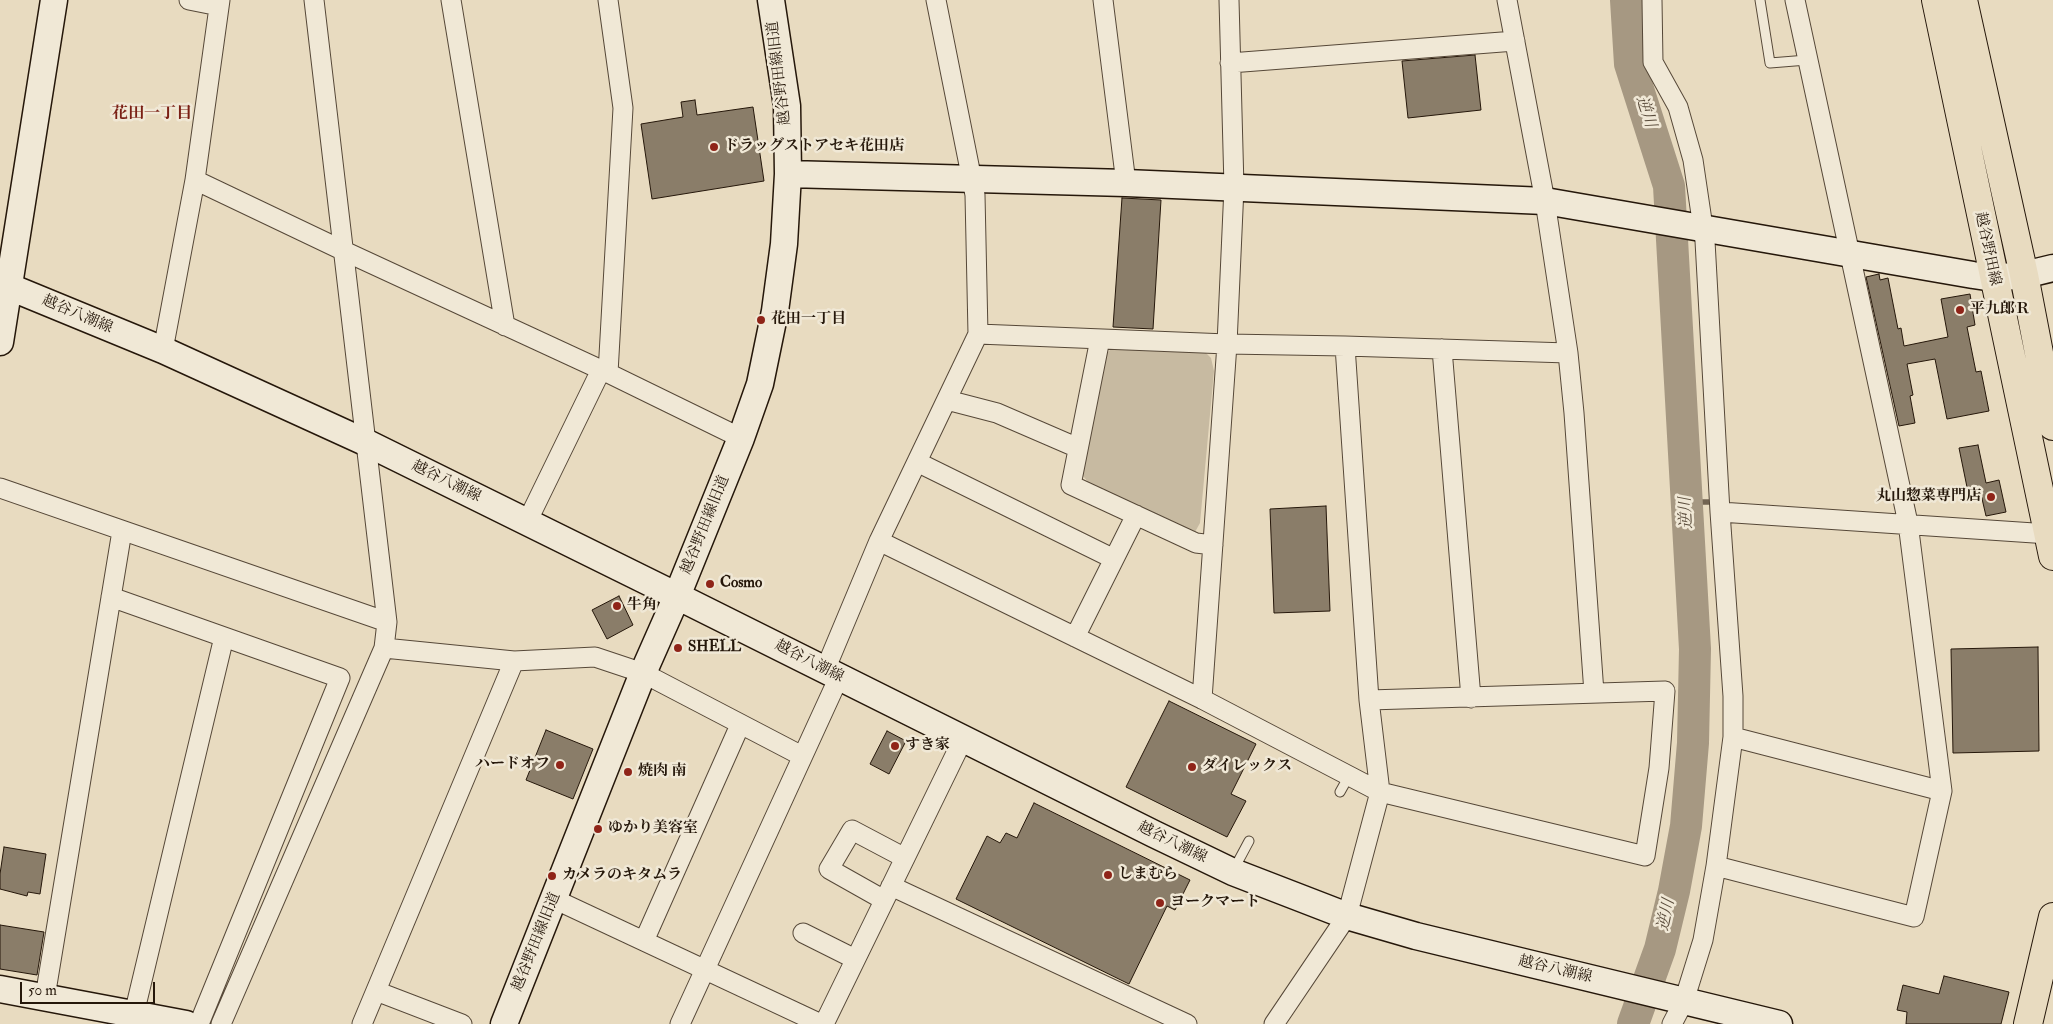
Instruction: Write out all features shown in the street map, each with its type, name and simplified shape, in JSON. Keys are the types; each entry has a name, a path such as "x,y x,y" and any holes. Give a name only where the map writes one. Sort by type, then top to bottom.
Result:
{"main road":[{"name":"越谷野田線","path":"1936,0 2051,545"},
{"name":"越谷野田線","path":"1963,0 2024,275 2053,426"},
{"path":"2028,1024 2053,917"}],"street":[{"path":"0,342 4,285 54,0"},
{"path":"163,350 195,180 220,3 189,0"},
{"path":"221,1024 384,648 387,622 314,0"},
{"path":"451,0 505,326"},
{"path":"527,522 604,372 623,108 608,0"},
{"name":"越谷野田線旧道","path":"504,1024 642,673 677,596 741,438 760,384 775,311 784,244 788,174 787,106 771,0"},
{"path":"680,1024 802,756 879,542 978,334 975,195 936,0"},
{"path":"1103,0 1126,183"},
{"path":"1202,699 1227,344 1234,187 1229,0"},
{"path":"1507,0 1545,201 1568,353 1576,433 1594,693"},
{"path":"1652,0 1653,62 1678,107 1693,160 1733,696 1733,737 1716,866 1702,940 1672,1024"},
{"path":"1716,866 1914,917 1942,790 1908,523 1795,0"},
{"path":"1230,63 1515,41"},
{"path":"788,174 1126,183 1545,201 1994,278 2024,275 2053,268"},
{"path":"195,180 741,438"},
{"name":"越谷八潮線","path":"4,285 163,350 366,443 1233,872 1346,916 1472,950 1679,1000"},
{"path":"978,334 1227,344 1568,353"},
{"path":"1100,339 1071,484 1196,543 1212,545"},
{"path":"1274,1024 1346,916 1380,792 1369,700 1345,346"},
{"path":"1442,349 1471,698"},
{"path":"947,400 997,413 1078,448"},
{"path":"917,462 1114,559"},
{"path":"0,488 387,622"},
{"path":"1720,512 1908,523 2051,545"},
{"path":"1075,637 1136,515"},
{"path":"45,997 122,531"},
{"path":"879,542 1202,699 1345,784 1645,856 1659,768 1665,691 1369,700"},
{"path":"111,597 340,678 199,1024"},
{"path":"134,1014 224,637"},
{"path":"384,648 514,661 595,657 642,673 802,756"},
{"path":"362,1024 514,661"},
{"path":"644,941 740,725"},
{"path":"1733,737 1942,790"},
{"path":"554,899 822,1024 856,959 963,739"},
{"path":"905,858 852,830 829,869 1187,1024"},
{"path":"802,933 856,959"},
{"path":"0,989 186,1024"},
{"path":"376,991 462,1024"},
{"path":"1679,1000 1762,1022"}],"lane":[{"path":"1760,0 1770,63 1807,60"},
{"path":"1233,872 1249,841"}],"shaded area":[{"path":"1111,349 1204,351 1211,358 1214,371 1200,523 1195,532 1187,532 1088,482 1083,476 1083,466 1106,354"}],"building":[{"path":"1475,55 1481,110 1408,118 1402,61"},
{"path":"695,100 697,115 753,107 764,181 652,199 641,124 683,117 681,102"},
{"path":"1122,198 1161,200 1153,329 1113,327"},
{"path":"1879,274 1880,280 1888,278 1898,329 1901,328 1904,346 1948,337 1941,299 1970,294 1975,325 1967,327 1976,372 1981,371 1989,411 1947,419 1935,359 1907,364 1913,395 1910,396 1915,423 1899,426 1866,277"},
{"path":"1978,445 1986,483 1999,480 2006,512 1986,516 1980,490 1968,492 1959,448"},
{"path":"1326,506 1330,611 1274,613 1270,509"},
{"path":"619,596 633,625 607,639 592,610"},
{"path":"2038,647 2039,751 1953,753 1951,649"},
{"path":"1169,701 1256,744 1231,794 1246,801 1227,837 1126,787"},
{"path":"546,730 593,749 573,799 526,780"},
{"path":"887,731 906,741 889,774 870,764"},
{"path":"1034,803 1190,880 1175,910 1167,906 1129,984 956,899 987,836 1000,843 1006,833 1017,838"},
{"path":"4,847 46,854 40,894 28,892 27,896 0,889"},
{"path":"0,925 44,932 37,975 0,969"},
{"path":"1944,976 2009,992 2001,1024 1906,1024 1907,1012 1897,1010 1903,985 1939,994"}],"waterway":[{"name":"逆川","path":"1626,0 1630,64 1669,186 1695,649 1693,743 1686,826 1674,891 1660,949 1633,1024"},
{"path":"1687,502 1711,502"}],"place":[{"name":"ドラッグストアセキ花田店","path":"714,147"},
{"name":"平九郎Ｒ","path":"1960,310"},
{"name":"花田一丁目","path":"761,320"},
{"name":"丸山惣菜専門店","path":"1991,497"},
{"name":"Cosmo","path":"710,584"},
{"name":"牛角","path":"617,606"},
{"name":"SHELL","path":"678,648"},
{"name":"すき家","path":"895,746"},
{"name":"ハードオフ","path":"560,765"},
{"name":"ダイレックス","path":"1192,767"},
{"name":"焼肉 南","path":"628,772"},
{"name":"ゆかり美容室","path":"598,829"},
{"name":"しまむら","path":"1108,875"},
{"name":"カメラのキタムラ","path":"552,876"},
{"name":"ヨークマート","path":"1160,903"}],"district":[{"name":"花田一丁目","path":"152,115"}]}
